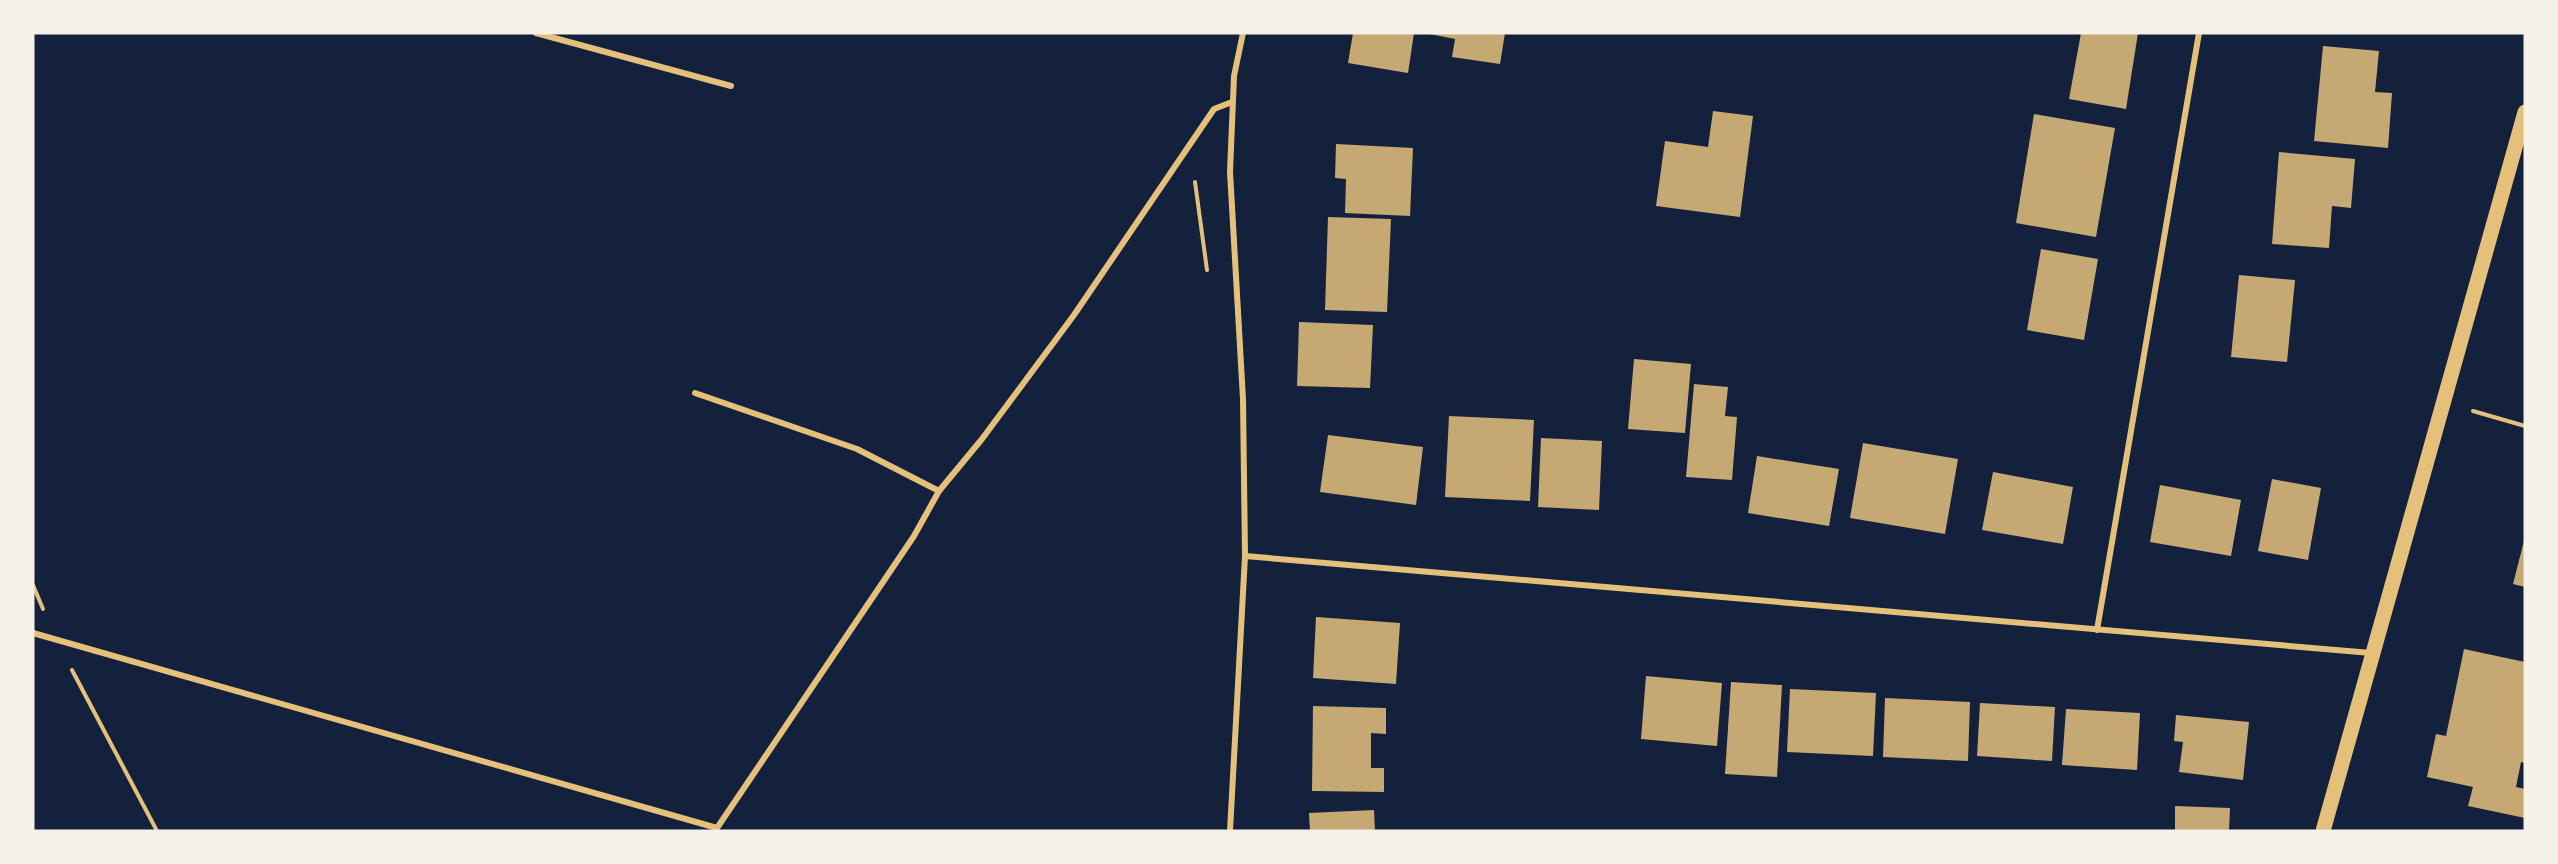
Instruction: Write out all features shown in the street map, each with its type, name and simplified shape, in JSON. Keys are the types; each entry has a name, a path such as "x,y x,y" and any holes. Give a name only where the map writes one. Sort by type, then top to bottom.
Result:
{"main road":[{"path":"2323,831 2525,112"}],"street":[{"path":"536,33 731,86"},
{"path":"1230,831 1245,556 1243,399 1231,209 1232,102 1234,76 1243,33"},
{"path":"2097,630 2199,33"},
{"path":"33,633 716,829 914,536 939,491 982,440 1074,315 1214,109 1232,102"},
{"path":"695,393 857,449 939,491"},
{"path":"1245,556 2373,653"}],"path":[{"path":"1194,174 1208,274"},
{"path":"2443,402 2525,426"},
{"path":"33,585 56,640 157,831"}],"building":[{"path":"1353,33 1414,33 1408,73 1348,63"},
{"path":"1425,33 1505,33 1500,64 1452,57 1455,39"},
{"path":"2081,33 2138,33 2126,109 2069,99"},
{"path":"2323,46 2379,51 2375,92 2392,93 2388,148 2314,141"},
{"path":"1713,111 1753,116 1740,217 1656,206 1665,141 1708,147"},
{"path":"2034,114 2115,128 2096,237 2016,223"},
{"path":"1336,144 1413,148 1410,216 1345,213 1346,179 1335,178"},
{"path":"2279,152 2355,159 2351,208 2332,206 2329,248 2272,244"},
{"path":"1328,217 1391,219 1387,312 1325,310"},
{"path":"2041,249 2098,259 2084,340 2027,330"},
{"path":"2239,275 2295,280 2287,362 2231,357"},
{"path":"1299,322 1373,325 1370,388 1297,386"},
{"path":"1634,359 1691,364 1685,433 1628,429"},
{"path":"1694,384 1728,387 1725,416 1737,417 1732,480 1686,477"},
{"path":"1449,416 1534,420 1530,501 1445,497"},
{"path":"1328,435 1423,447 1416,505 1320,492"},
{"path":"1541,438 1602,441 1599,510 1538,507"},
{"path":"1863,443 1958,459 1945,534 1850,518"},
{"path":"1757,456 1839,469 1829,526 1748,513"},
{"path":"1993,472 2073,487 2063,544 1982,530"},
{"path":"2272,479 2321,488 2308,560 2258,551"},
{"path":"2160,485 2241,500 2231,556 2150,542"},
{"path":"2525,542 2525,587 2513,584"},
{"path":"1316,617 1400,623 1396,684 1313,678"},
{"path":"2464,649 2525,662 2525,763 2521,762 2516,787 2525,789 2525,818 2468,806 2473,787 2427,777 2436,734 2446,736"},
{"path":"1646,676 1722,683 1717,746 1641,739"},
{"path":"1731,682 1782,685 1777,777 1725,774"},
{"path":"1790,689 1876,693 1873,756 1787,752"},
{"path":"1885,698 1970,702 1968,761 1883,757"},
{"path":"1980,703 2055,707 2052,761 1977,756"},
{"path":"1313,706 1386,708 1386,734 1371,733 1371,768 1384,768 1384,792 1312,791"},
{"path":"2066,709 2140,713 2137,770 2062,765"},
{"path":"2176,715 2249,722 2243,780 2179,772 2183,742 2174,741"},
{"path":"2175,806 2230,808 2229,831 2175,831"},
{"path":"1374,810 1375,831 1310,831 1309,813"}]}
